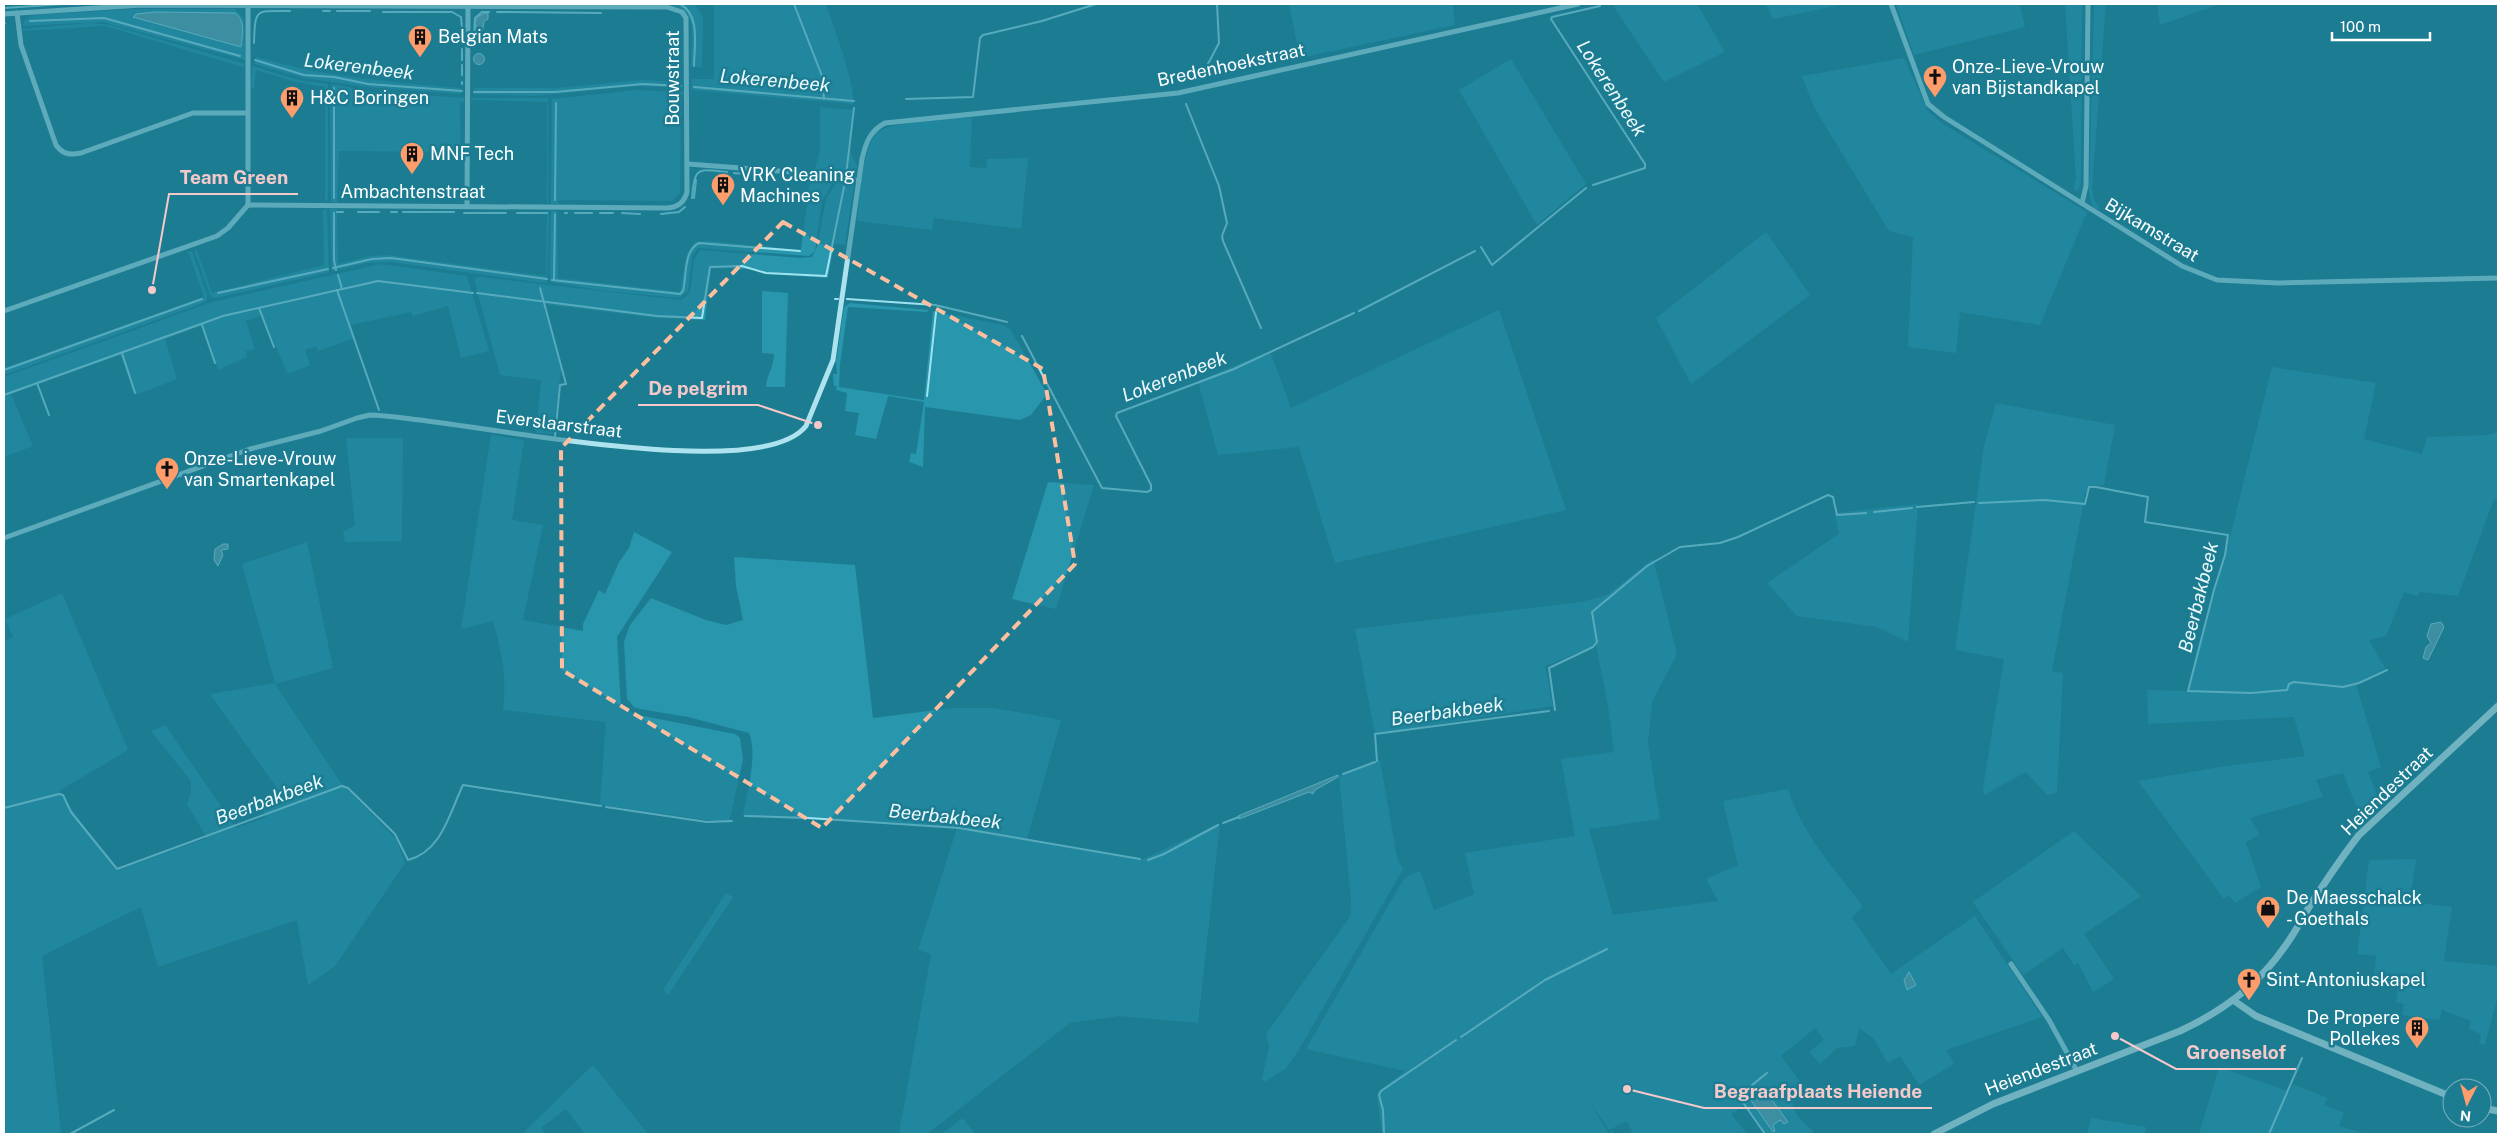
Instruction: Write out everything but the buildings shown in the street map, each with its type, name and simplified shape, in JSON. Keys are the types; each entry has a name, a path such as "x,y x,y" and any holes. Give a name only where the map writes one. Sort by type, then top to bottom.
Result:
{"main road":[{"name":"Heiendestraat","path":"1934,1134 1971,1113 2180,1031 2208,1017 2233,1000 2264,972 2284,949 2337,863 2359,835 2498,706"},
{"path":"2233,1000 2256,1016 2442,1093"}],"street":[{"name":"Bredenhoekstraat","path":"885,123 1178,93 1578,4"},
{"name":"Bijkamstraat","path":"1891,4 1928,104 1944,116 2182,266 2218,280 2278,283 2498,278"},
{"path":"2082,203 2086,186 2088,4"},
{"name":"Bouwstraat","path":"4,14 142,5 667,7 682,12 688,25 688,164"},
{"path":"4,311 217,236 228,228 248,205 248,5"},
{"path":"467,206 468,6"},
{"path":"17,13 21,46 27,64 56,146 66,153 81,153 193,114 247,113"},
{"name":"Everslaarstraat","path":"4,538 250,449 321,431 370,415 672,452 741,450 761,447 796,435 806,426 833,360 858,181 870,136 875,129 885,123"},
{"path":"688,164 819,174 858,181"},
{"name":"Ambachtenstraat","path":"248,205 673,208 685,198 688,164"},
{"path":"2011,964 2049,1020 2077,1071"}],"highlighted area":[{"path":"783,222 1043,369 1075,564 822,828 562,670 561,448"}],"shaded area":[{"path":"665,4 695,4 703,18 702,68 691,66 692,36 689,18 684,11 676,6"},
{"path":"714,4 826,4 848,69 853,104 691,90 692,79 714,79"},
{"path":"1289,4 1453,4 1455,25 1300,58"},
{"path":"1612,4 1697,4 1725,52 1664,82"},
{"path":"1766,4 1845,4 1773,19"},
{"path":"1896,4 2020,4 2025,27 1914,55"},
{"path":"2065,4 2082,4 2081,182 2078,191 2073,189 2076,179"},
{"path":"2094,4 2106,4 2092,188 2094,199 2100,210 2093,207 2089,194"},
{"path":"2157,4 2220,4 2160,25"},
{"path":"135,9 235,9 244,19 245,60 102,22 22,26 25,20 34,15"},
{"path":"155,12 235,13 242,24 241,47 133,17 136,14"},
{"path":"488,13 488,19 484,21 482,34 477,36 475,22 479,16"},
{"path":"90,23 110,25 245,64 243,67 105,26 22,31 22,29"},
{"path":"479,53 485,59 479,65 473,59"},
{"path":"256,57 332,74 461,88 461,94 366,87 304,78 255,64"},
{"path":"1904,58 1928,111 1943,124 2087,212 2040,325 1960,312 1956,353 1908,347 1913,237 1889,231 1814,107 1802,76"},
{"path":"1511,59 1586,184 1537,225 1459,90"},
{"path":"252,66 298,80 328,84 328,198 325,203 325,87 296,82 256,70 254,89 251,88"},
{"path":"641,80 679,82 681,83 681,88 636,86 535,96 474,94 474,89 477,88 556,88"},
{"path":"332,84 373,92 464,98 464,102 460,102 461,152 339,151 337,203 331,202 330,93"},
{"path":"636,90 684,92 684,95 681,94 680,193 672,201 559,200 559,204 551,204 552,99"},
{"path":"471,98 548,98 548,204 547,102 471,100"},
{"path":"820,107 853,110 848,148 857,166 845,245 834,244 828,278 765,274 752,269 711,268 705,320 657,318 543,304 561,369 553,434 536,433 541,380 500,375 474,279 480,277 679,300 686,297 689,292 696,255 701,250 801,258 812,257 817,247 826,199 837,182 843,182 845,172 815,169 820,149"},
{"path":"972,117 970,167 986,168 987,159 1028,158 1021,229 934,218 932,230 857,221 865,160 868,148 878,132 908,123"},
{"path":"810,179 834,181 822,201 815,251 809,256 698,248 692,256 688,291 679,298 606,291 550,282 551,211 557,211 558,278 680,292 687,253 695,242 709,241 801,250"},
{"path":"327,209 329,272 216,298 211,297 195,253 196,248 212,293 324,265 323,210"},
{"path":"330,209 337,209 338,264 371,256 387,255 546,276 547,211 549,211 547,282 391,262 367,263 332,271"},
{"path":"1766,232 1810,295 1691,384 1656,318"},
{"path":"188,251 192,252 207,294 207,300 203,303 4,375 4,368 204,297"},
{"path":"381,264 467,276 489,351 461,358 448,306 413,316 411,312 351,325 355,338 318,351 316,346 305,350 310,365 288,374 262,315 246,321 255,349 246,351 247,357 218,370 203,325 165,339 177,379 136,395 120,355 11,394 33,446 4,457 4,377 212,302"},
{"path":"762,291 788,293 785,387 766,387 774,354 762,353"},
{"path":"850,303 929,310 927,312 848,307 840,364 839,387 924,400 933,311 1003,325 1011,330 1047,394 1031,415 1020,420 925,407 923,467 909,462 911,453 916,454 924,402 888,396 876,439 855,435 859,413 845,411 847,393 836,390 837,386 834,386 833,374 837,374 836,361 844,307"},
{"path":"1499,310 1566,510 1335,563 1299,447 1218,455 1198,381 1270,351 1291,408"},
{"path":"2272,367 2376,383 2364,439 2422,454 2427,437 2487,435 2498,432 2498,500 2494,499 2458,596 2420,592 2417,596 2404,592 2386,636 2369,640 2385,668 2356,684 2381,767 2368,772 2379,800 2361,818 2343,773 2316,780 2323,797 2250,818 2259,834 2246,843 2261,887 2235,903 2229,895 2224,899 2138,781 2220,767 2305,756 2294,717 2148,724 2147,690 2187,691 2231,533"},
{"path":"1996,403 2115,425 2104,485 2089,486 2085,494 2052,671 2063,673 2057,793 2047,795 2026,772 1984,795 1983,788 2004,659 1955,650 1984,446"},
{"path":"491,435 524,440 512,520 543,525 523,620 583,631 583,624 599,590 605,594 619,562 629,548 634,532 672,552 617,637 621,707 638,715 735,734 740,738 743,759 729,823 600,805 606,722 503,710 503,665 493,621 461,629"},
{"path":"346,438 403,438 402,541 345,542 343,532 355,525"},
{"path":"1048,482 1094,485 1056,609 1012,599"},
{"path":"1918,504 1908,642 1877,627 1797,616 1767,583 1839,534 1835,513"},
{"path":"307,542 333,668 275,684 341,783 396,839 405,863 335,966 308,985 297,920 158,967 141,907 42,956 61,1133 5,1134 4,641 13,637 5,619 62,593 128,750 59,791 116,871 207,838 187,804 191,792 191,781 151,731 165,725 236,828 266,817 263,811 287,802 210,694 275,683 242,564"},
{"path":"223,544 228,544 228,549 221,550 223,555 218,566 214,560 215,549"},
{"path":"734,557 855,565 873,718 952,708 994,708 1061,720 1027,839 1141,860 1220,823 1198,1023 1119,1016 1070,1023 927,1134 899,1134 931,954 918,950 957,828 743,816 752,762 749,733 688,717 640,709 634,707 627,699 624,642 630,625 651,598 706,620 726,625 743,620 736,586"},
{"path":"1653,559 1677,654 1652,702 1648,743 1660,819 1589,829 1613,915 1718,901 1706,879 1738,865 1723,801 1788,789 1810,836 1863,906 1852,918 1891,974 1975,916 2042,1017 1946,1050 1954,1064 1919,1085 1900,1056 1888,1063 1873,1038 1859,1028 1855,1046 1837,1048 1820,1064 1809,1052 1824,1040 1815,1028 1781,1056 1804,1087 1793,1096 1793,1102 1798,1116 1814,1132 1810,1134 1766,1134 1746,1104 1731,1114 1747,1134 1628,1134 1632,1131 1627,1121 1609,1130 1589,1100 1608,1133 1612,1131 1614,1134 1382,1134 1377,1096 1380,1090 1405,1071 1306,1049 1403,880 1411,874 1420,871 1434,910 1474,894 1465,853 1575,836 1561,759 1614,752 1608,705 1596,645 1545,666 1553,706 1375,734 1355,629 1581,602 1607,595"},
{"path":"2441,622 2444,627 2428,660 2423,658 2426,647 2431,643 2427,636 2431,624"},
{"path":"1380,760 1397,858 1403,869 1297,1053 1285,1069 1264,1082 1262,1079 1269,1047 1266,1034 1350,917 1351,899 1339,776"},
{"path":"1338,775 1338,777 1315,790 1313,794 1309,792 1239,819 1238,816"},
{"path":"2074,831 2141,896 2084,934 2114,979 2093,992 2078,963 2074,965 2063,948 2023,975 1973,902"},
{"path":"2416,859 2410,902 2452,907 2444,961 2498,966 2498,996 2485,1045 2479,1043 2481,1034 2469,1029 2471,1021 2442,1010 2439,1020 2402,1015 2404,1004 2396,1002 2399,981 2374,977 2376,956 2357,954 2369,860"},
{"path":"726,893 733,897 668,995 663,990"},
{"path":"1909,972 1916,985 1907,990 1904,980"},
{"path":"593,1065 648,1134 585,1134 566,1109 541,1128 545,1134 522,1134"},
{"path":"2219,1067 2290,1092 2293,1084 2328,1098 2324,1105 2344,1113 2339,1126 2367,1134 2199,1134"},
{"path":"1764,1089 1788,1122 1784,1124 1780,1120 1773,1125 1775,1131 1773,1132 1750,1099"},
{"path":"963,1118 975,1134 941,1134"},
{"path":"2091,1118 2146,1127 2145,1134 2087,1134"}],"waterway":[{"path":"4,8 64,4"},
{"path":"680,4 687,9 694,23 694,66"},
{"path":"794,4 822,76 824,99"},
{"name":"Lokerenbeek","path":"906,99 973,97 980,38 983,35 1042,21 1096,4"},
{"path":"1200,79 1219,43 1217,4"},
{"name":"Lokerenbeek","path":"1593,185 1645,168 1645,164 1551,19 1552,17 1600,6"},
{"path":"254,43 255,23 260,13 290,11"},
{"path":"323,11 330,11"},
{"path":"337,11 370,11"},
{"path":"383,12 452,12 461,17 462,28"},
{"path":"474,38 475,18 482,12 489,12"},
{"path":"497,12 601,13"},
{"name":"Lokerenbeek","path":"30,21 104,18 240,56"},
{"path":"462,33 462,44"},
{"path":"462,49 462,60"},
{"name":"Lokerenbeek","path":"255,60 304,75 334,77 368,84 462,91"},
{"path":"462,65 462,75"},
{"name":"Lokerenbeek","path":"474,92 555,92 643,84 681,86"},
{"name":"Lokerenbeek","path":"694,87 854,101"},
{"path":"334,88 334,198"},
{"path":"555,200 556,103"},
{"path":"1186,104 1219,186 1227,223 1222,236 1223,241 1261,328"},
{"path":"846,175 854,108"},
{"path":"692,198 696,175 699,172 704,170 727,172"},
{"path":"734,173 755,175"},
{"path":"694,198 696,180"},
{"path":"477,293 657,316 702,318 710,267 742,266 766,273 826,276 844,187"},
{"name":"Lokerenbeek","path":"1481,247 1492,265 1586,188"},
{"path":"661,214 679,212 685,207"},
{"path":"337,212 343,212"},
{"path":"358,212 379,212"},
{"path":"391,212 397,212"},
{"path":"403,212 454,212"},
{"path":"334,213 334,260 336,270"},
{"path":"464,213 506,213"},
{"path":"517,213 547,213"},
{"path":"575,213 592,213"},
{"path":"600,213 613,213"},
{"path":"622,213 640,214"},
{"path":"554,280 555,214"},
{"path":"552,280 680,294 683,291 686,264 690,252 699,243 800,251"},
{"name":"Lokerenbeek","path":"1359,311 1475,251"},
{"path":"333,268 372,259 391,258 547,279"},
{"path":"218,293 328,269"},
{"path":"338,275 342,289"},
{"path":"4,395 223,316 378,281 473,293"},
{"path":"540,288 566,384 560,385 555,436"},
{"path":"337,290 379,410"},
{"path":"4,370 202,299"},
{"name":"Lokerenbeek","path":"847,299 935,305 1007,322"},
{"path":"259,308 274,347"},
{"path":"927,396 936,312"},
{"name":"Lokerenbeek","path":"1022,336 1102,488 1147,492 1151,490 1151,485 1116,416 1117,413 1234,369 1354,313"},
{"path":"202,325 215,363"},
{"path":"122,353 135,393"},
{"path":"37,383 49,415"},
{"name":"Beerbakbeek","path":"1979,503 2045,500 2085,504 2089,487 2096,487 2148,497 2145,522 2228,535 2225,555 2188,691 2251,693 2287,690 2289,684 2294,682 2343,687 2359,683 2387,670"},
{"name":"Beerbakbeek","path":"1555,710 1549,668 1593,647 1597,642 1592,612 1647,566 1680,547 1720,543 1738,537 1828,495 1833,497 1837,515 1866,513"},
{"name":"Beerbakbeek","path":"1917,507 1974,502"},
{"name":"Beerbakbeek","path":"1874,512 1912,508"},
{"name":"Beerbakbeek","path":"1377,761 1375,734 1549,711"},
{"name":"Beerbakbeek","path":"1343,774 1375,762"},
{"name":"Beerbakbeek","path":"4,808 59,794 63,795 71,812 117,869 342,786 348,788 395,834 408,860 429,849 437,840 463,785 601,806"},
{"name":"Beerbakbeek","path":"606,807 707,822 732,821"},
{"name":"Beerbakbeek","path":"745,816 809,818 959,828 1140,859"},
{"name":"Beerbakbeek","path":"1223,823 1239,817"},
{"name":"Beerbakbeek","path":"1148,860 1164,854 1218,825"},
{"path":"1461,1037 1545,980 1607,949"},
{"path":"1384,1134 1383,1110 1379,1095 1381,1091 1456,1040"},
{"path":"2269,1134 2302,1058"},
{"path":"1746,1090 1767,1073"},
{"path":"1742,1101 1765,1134"},
{"path":"70,1134 114,1110"}],"place":[{"name":"Belgian Mats","path":"420,58"},
{"name":"Onze-Lieve-Vrouw van Bijstandkapel","path":"1935,98"},
{"name":"H&C Boringen","path":"292,119"},
{"name":"MNF Tech","path":"412,175"},
{"name":"VRK Cleaning Machines","path":"723,206"},
{"name":"Team Green","path":"152,290"},
{"name":"De pelgrim","path":"818,425"},
{"name":"Onze-Lieve-Vrouw van Smartenkapel","path":"167,490"},
{"name":"De Maesschalck - Goethals","path":"2268,929"},
{"name":"Sint-Antoniuskapel","path":"2249,1001"},
{"name":"Groenselof","path":"2115,1036"},
{"name":"De Propere Pollekes","path":"2417,1049"},
{"name":"Begraafplaats Heiende","path":"1627,1089"}]}
